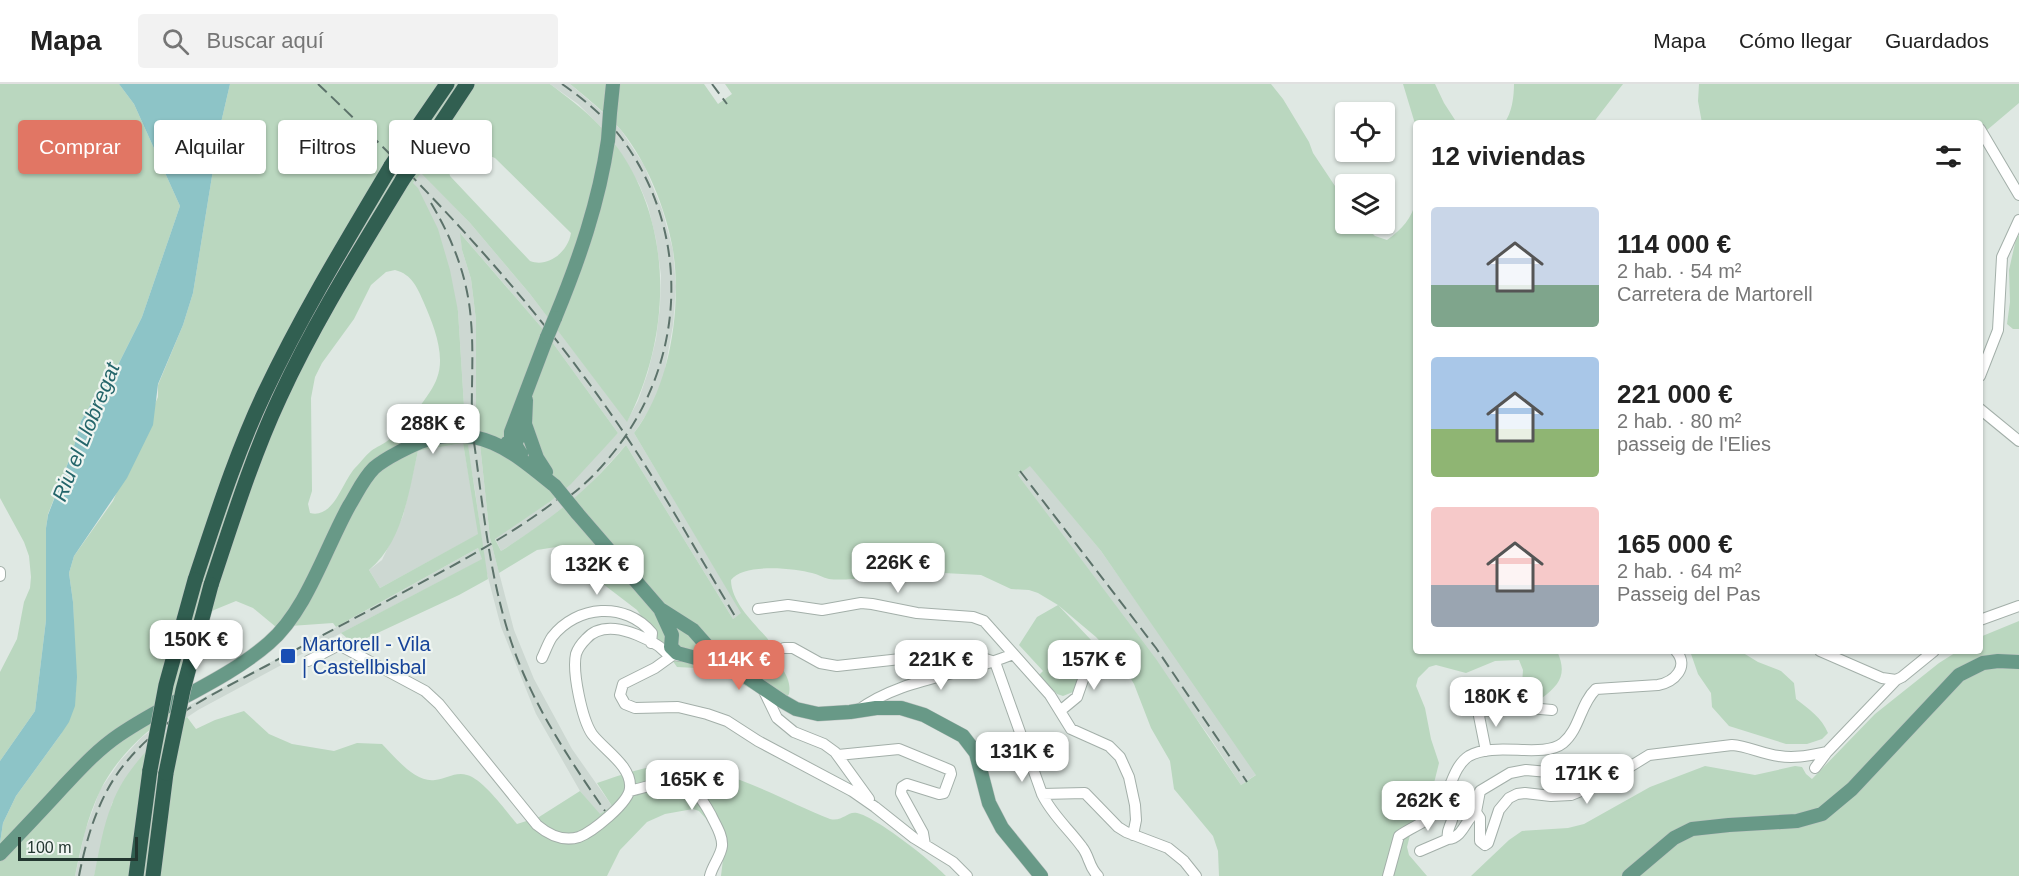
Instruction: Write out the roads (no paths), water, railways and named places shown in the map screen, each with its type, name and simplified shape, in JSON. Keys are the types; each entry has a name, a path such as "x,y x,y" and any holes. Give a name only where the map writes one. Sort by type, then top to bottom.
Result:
{"highway":[{"path":"135,876 150,770 166,685 195,580 237,455 265,392 317,289 403,148 447,84"},
{"path":"153,876 166,773 183,690 211,585 253,463 280,397 331,297 403,179 467,84"}],"main road":[{"path":"513,443 520,436 519,423 526,392 587,235 608,140 613,84"},
{"path":"494,434 519,423"},
{"path":"519,423 532,462"},
{"path":"0,854 92,757 130,727 246,660 278,635 301,600 358,490 387,452 403,441 431,430 457,426 494,434 513,443 555,486 660,609 668,623 671,647 680,655 734,668"},
{"path":"376,466 411,446 461,432 513,443"},
{"path":"447,436 465,436 485,440 532,462"},
{"path":"660,609 693,630 716,656 804,712 818,714 883,707 901,708 924,715 963,736 976,753 989,803 1002,828 1041,876"},
{"path":"671,637 680,628 687,628"},
{"path":"680,655 697,648 698,638"},
{"path":"1629,876 1674,838 1692,829 1797,821 1822,814 1852,789 1959,675 1983,663 2019,662"}],"street":[{"path":"1983,134 2019,195"},
{"path":"1983,368 1998,330 2002,257 2019,220"},
{"path":"1983,411 2019,441"},
{"path":"759,609 789,605 822,610 861,603 917,613 973,617 984,621 1050,695 1071,729 1108,746 1120,757 1129,777 1135,805 1136,820 1133,835"},
{"path":"1983,619 2019,606"},
{"path":"542,658 552,638 572,618 600,610 617,611 647,627 652,633 654,644"},
{"path":"308,662 339,645 425,691 439,704 537,825 555,836 568,839 586,833 620,806 630,791 626,771 591,732 587,723 576,675 576,658 579,647 597,631 622,630 654,644 669,655 680,655"},
{"path":"654,644 671,637"},
{"path":"784,648 793,648 820,663 837,666 964,652 995,662"},
{"path":"1060,711 1077,697 1094,648"},
{"path":"857,711 873,699 895,691 995,662 1014,654"},
{"path":"1388,876 1399,836 1426,820 1438,809 1464,760 1486,751 1518,748 1544,749 1558,746 1572,732 1589,695 1596,689 1665,684 1676,677 1681,668 1678,654"},
{"path":"1827,654 1882,678 1896,680"},
{"path":"1815,768 1827,752 1896,680 1930,654"},
{"path":"680,655 623,684 621,695 625,704 635,708 678,707 718,717 852,791 925,845 953,862 967,876"},
{"path":"995,662 1042,794 1054,813 1083,848 1090,868 1098,876"},
{"path":"762,687 772,711 782,723 794,732 824,744 838,755 875,807"},
{"path":"1486,751 1478,711 1519,708 1552,710"},
{"path":"1476,812 1480,818 1480,841 1485,845 1488,843 1499,810 1509,798 1526,793 1551,796 1571,795 1610,779 1649,755 1732,745 1745,746 1790,758 1827,752"},
{"path":"838,755 899,749 950,770 951,774 944,793 939,794 906,784 902,787 901,793 923,833 925,845"},
{"path":"1420,851 1458,835 1476,812 1480,791 1499,779 1518,771 1548,772"},
{"path":"630,791 668,781 682,781 691,786 700,796 720,833 722,846 710,876"},
{"path":"1448,839 1447,832 1452,821 1454,806 1450,783"},
{"path":"1042,794 1085,793 1118,827 1168,848 1184,861 1196,876"}],"water":[{"path":"119,84 230,84 222,120 154,120 154,148 134,104"},
{"name":"Riu el Llobregat","path":"166,174 212,174 193,293 183,325 158,384 153,425 127,478 74,556 69,573 77,677 75,706 69,722 16,796 3,823 0,843 0,761 35,711 46,620 48,515 73,450 81,421 98,392 112,377 142,317 180,206"}],"railway":[{"path":"318,84 440,205 552,335 587,380 635,450 736,618"},
{"path":"562,84 612,126 647,180 662,219 670,259 671,300 666,340 655,380 637,418 608,459 571,495"},
{"path":"712,84 727,104"},
{"path":"431,203 453,245 467,290 472,334 472,423"},
{"path":"474,442 496,587 517,659 550,726 605,811"},
{"path":"1020,471 1156,648 1247,782"},
{"path":"79,876 86,845 102,800 118,772 158,730 192,706 482,549 558,499"}],"place":[{"name":"Martorell - Vila | Castellbisbal","path":"288,656"}]}
